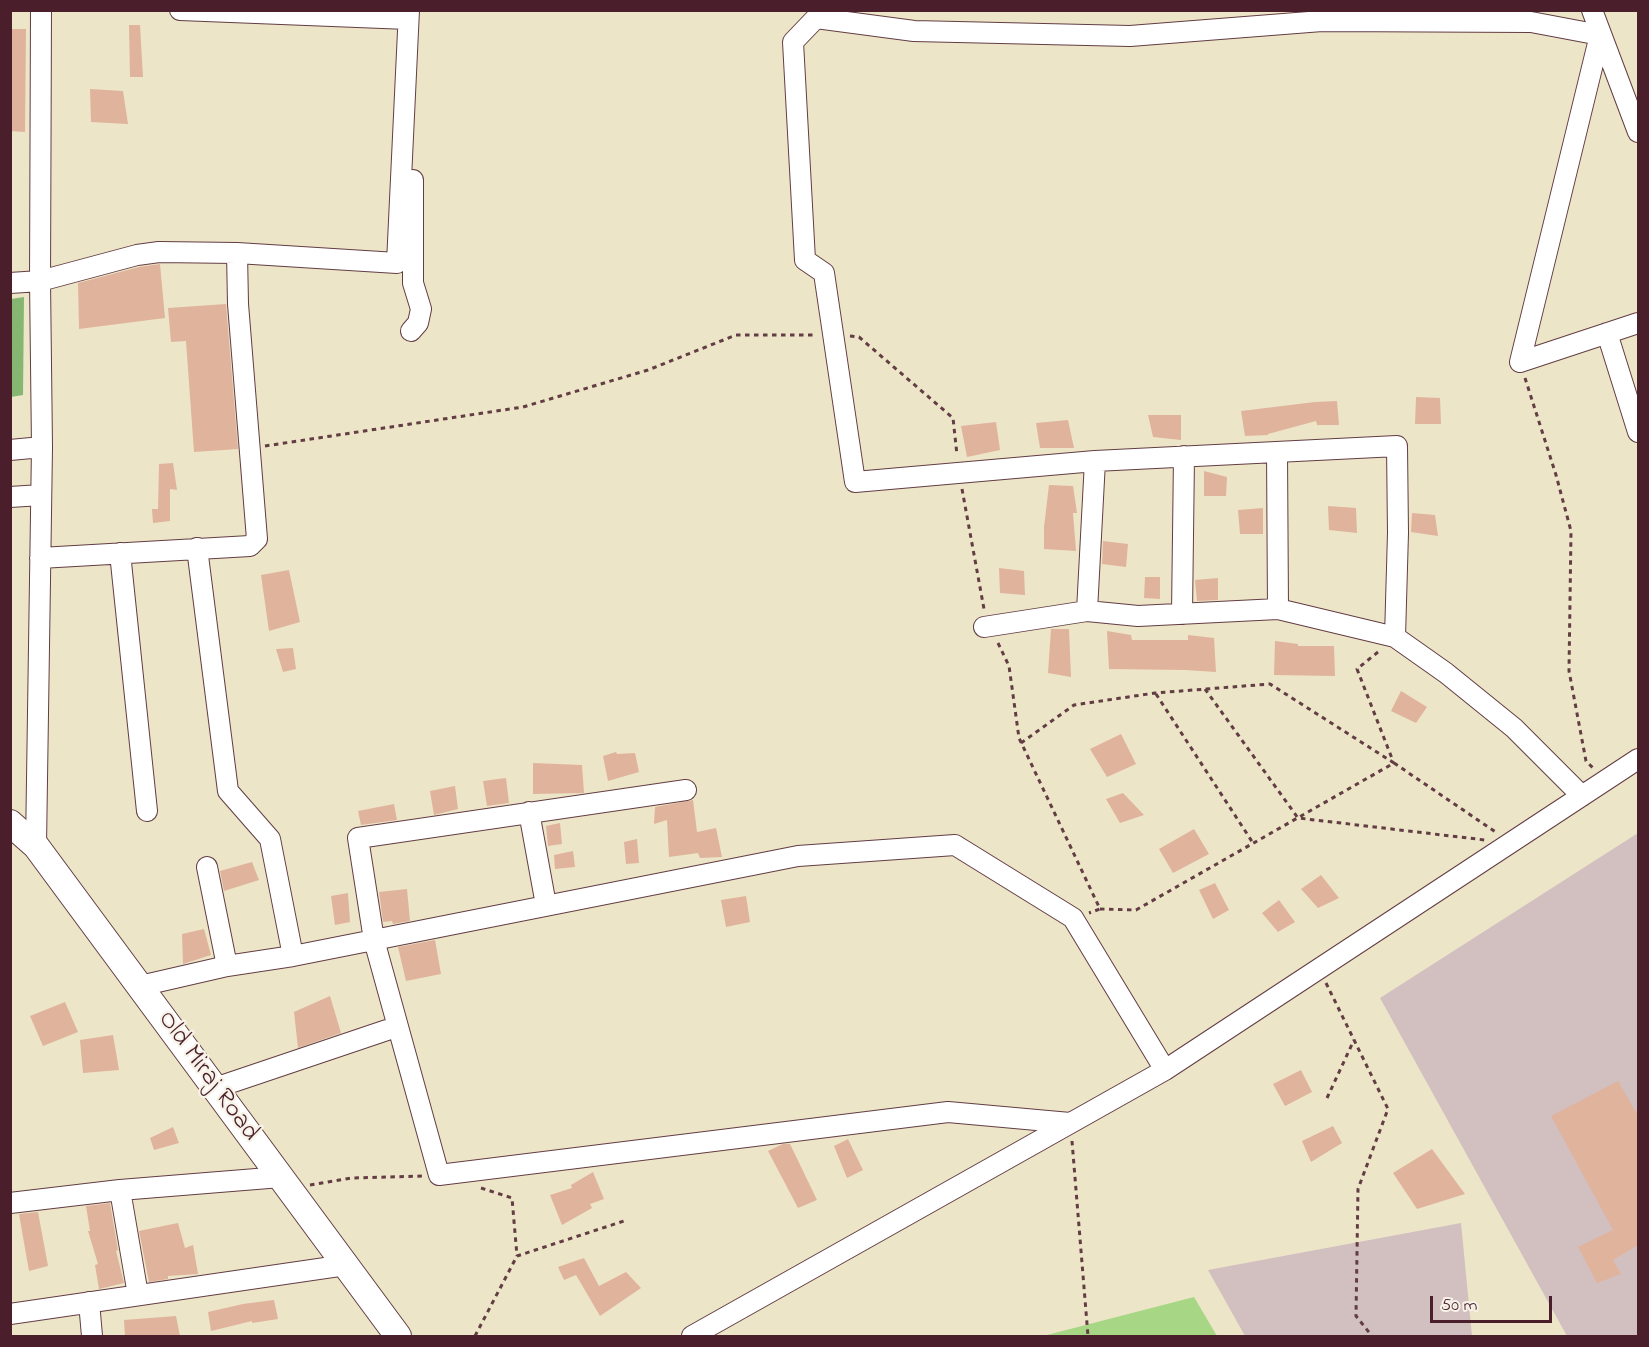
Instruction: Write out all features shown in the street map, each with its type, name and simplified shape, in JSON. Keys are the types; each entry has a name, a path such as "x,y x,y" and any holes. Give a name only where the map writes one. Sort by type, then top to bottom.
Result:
{"main road":[{"name":"Old Miraj Road","path":"10,823 36,846 399,1336"}],"street":[{"path":"36,846 42,447 41,10"},
{"path":"180,10 409,15"},
{"path":"1592,10 1638,132"},
{"path":"10,283 40,281 137,255 159,252 237,253 397,263 409,15"},
{"path":"409,15 413,127 413,283 421,309 418,323 411,330"},
{"path":"1395,637 1398,446 1095,461 855,482 824,273 805,260 793,42 816,18 914,31 1130,36 1322,21 1531,22 1600,35"},
{"path":"1520,362 1600,35"},
{"path":"40,558 250,546 257,539 238,304 237,253"},
{"path":"1520,362 1638,323"},
{"path":"1607,333 1638,432"},
{"path":"10,450 42,447"},
{"path":"1277,452 1278,609"},
{"path":"1182,614 1185,456"},
{"path":"1087,611 1095,461"},
{"path":"10,497 41,495"},
{"path":"197,548 228,791 270,839 293,956"},
{"path":"120,553 147,811"},
{"path":"988,627 1087,611 1138,616 1278,609 1395,637 1446,673 1514,728 1582,796"},
{"path":"692,1336 1165,1070 1638,759"},
{"path":"686,790 358,838 374,940 439,1175 948,1112 1070,1123"},
{"path":"528,813 546,905"},
{"path":"140,986 227,966 293,956 798,856 955,845 1073,918 1165,1070"},
{"path":"207,867 227,966"},
{"path":"215,1088 387,1030"},
{"path":"10,1203 120,1190 285,1183"},
{"path":"120,1190 138,1295"},
{"path":"10,1314 346,1265"},
{"path":"89,1302 92,1336"}],"path":[{"path":"250,448 523,407 648,370 736,335 833,335 859,338 953,418 960,473 988,627 1009,666 1019,738 1100,909"},
{"path":"1520,362 1556,475 1571,531 1569,671 1586,761 1605,781"},
{"path":"1394,763 1357,669 1395,637"},
{"path":"1021,743 1074,705 1155,693 1270,684 1394,763 1510,843"},
{"path":"1204,688 1298,818 1510,843"},
{"path":"1155,693 1253,843"},
{"path":"1073,918 1100,909 1136,910 1394,763"},
{"path":"1319,968 1388,1109 1359,1189 1356,1316 1372,1336"},
{"path":"1327,1098 1354,1040"},
{"path":"1070,1123 1088,1336"},
{"path":"285,1183 439,1175"},
{"path":"475,1336 518,1256 512,1198 481,1188"},
{"path":"518,1256 627,1220"}],"shaded area":[{"path":"1638,833 1638,1336 1567,1336 1380,998"},
{"path":"1461,1223 1472,1336 1245,1336 1208,1270"}],"green space":[{"path":"24,297 23,395 11,397 11,299"},
{"path":"1194,1297 1217,1336 1043,1336"}],"building":[{"path":"129,25 140,25 143,77 130,77"},
{"path":"10,29 26,29 25,132 10,131"},
{"path":"90,89 123,91 128,124 91,122"},
{"path":"160,264 165,318 79,329 78,283 139,267"},
{"path":"226,304 238,449 194,452 186,341 171,342 168,308"},
{"path":"1416,397 1440,398 1441,424 1415,424"},
{"path":"1337,401 1339,425 1317,425 1316,421 1268,435 1245,436 1241,411"},
{"path":"1148,415 1181,415 1181,440 1153,437"},
{"path":"1068,420 1074,448 1040,448 1036,423"},
{"path":"996,422 1000,450 967,457 961,426"},
{"path":"173,463 177,490 170,489 170,521 153,523 152,509 158,509 159,464"},
{"path":"1204,471 1227,477 1226,496 1204,496"},
{"path":"1049,485 1073,486 1077,513 1073,513 1076,551 1044,549"},
{"path":"1328,506 1356,508 1357,533 1329,530"},
{"path":"1263,508 1263,534 1240,534 1238,510"},
{"path":"1412,513 1435,515 1438,536 1411,532"},
{"path":"1103,541 1128,544 1126,567 1102,564"},
{"path":"999,568 1024,571 1025,595 1000,593"},
{"path":"289,570 300,622 269,631 261,575"},
{"path":"1145,577 1160,577 1160,599 1144,598"},
{"path":"1218,578 1218,600 1197,601 1195,580"},
{"path":"1051,629 1069,629 1071,677 1048,673"},
{"path":"1107,631 1131,635 1132,640 1188,640 1188,635 1214,638 1216,672 1109,669"},
{"path":"1275,641 1298,644 1298,646 1334,646 1335,676 1274,675"},
{"path":"293,648 296,669 283,672 276,649"},
{"path":"1401,691 1427,707 1416,723 1391,711"},
{"path":"1121,734 1136,764 1107,777 1090,749"},
{"path":"616,752 617,754 635,753 639,772 608,781 603,756"},
{"path":"533,763 582,765 584,793 533,794"},
{"path":"506,778 509,803 487,806 483,781"},
{"path":"455,786 458,809 434,815 430,791"},
{"path":"1123,793 1144,815 1120,823 1106,799"},
{"path":"693,800 697,832 716,828 722,857 700,858 698,853 669,857 667,820 654,824 655,807"},
{"path":"394,804 397,820 361,825 358,811"},
{"path":"560,823 562,844 548,846 546,826"},
{"path":"1194,829 1209,854 1173,873 1159,849"},
{"path":"637,839 639,863 626,864 624,842"},
{"path":"573,851 575,867 555,869 554,855"},
{"path":"252,862 259,880 224,891 220,871"},
{"path":"1321,875 1339,898 1318,908 1301,889"},
{"path":"1215,883 1229,910 1213,919 1199,890"},
{"path":"407,889 410,921 393,924 392,921 383,922 379,892"},
{"path":"348,893 350,922 335,925 331,896"},
{"path":"746,896 750,922 726,927 721,900"},
{"path":"1279,900 1295,922 1278,932 1262,913"},
{"path":"204,929 211,955 183,964 182,934"},
{"path":"435,940 441,974 406,981 398,947"},
{"path":"330,996 341,1033 298,1048 294,1012"},
{"path":"65,1002 78,1032 43,1046 30,1016"},
{"path":"113,1035 119,1070 83,1073 80,1040"},
{"path":"1301,1070 1312,1092 1285,1106 1273,1084"},
{"path":"1618,1081 1638,1116 1638,1245 1613,1260 1621,1274 1597,1283 1578,1247 1613,1230 1551,1116"},
{"path":"1333,1126 1342,1143 1311,1162 1302,1141"},
{"path":"173,1127 179,1143 154,1150 150,1138"},
{"path":"848,1139 863,1170 847,1178 834,1146"},
{"path":"783,1144 790,1144 817,1200 798,1208 768,1151"},
{"path":"1432,1149 1465,1194 1417,1209 1393,1173"},
{"path":"593,1172 604,1199 590,1204 592,1208 562,1225 550,1195 572,1188 571,1185"},
{"path":"110,1203 118,1250 116,1251 124,1283 99,1289 95,1265 98,1264 88,1231 90,1231 86,1206"},
{"path":"38,1212 48,1266 29,1271 19,1214"},
{"path":"178,1223 185,1248 193,1245 198,1274 168,1276 168,1279 149,1282 139,1231"},
{"path":"584,1258 599,1286 626,1272 641,1288 600,1316 576,1275 564,1280 558,1267"},
{"path":"274,1300 278,1319 252,1323 252,1321 211,1331 208,1312"},
{"path":"176,1316 180,1336 125,1336 124,1320"}]}
